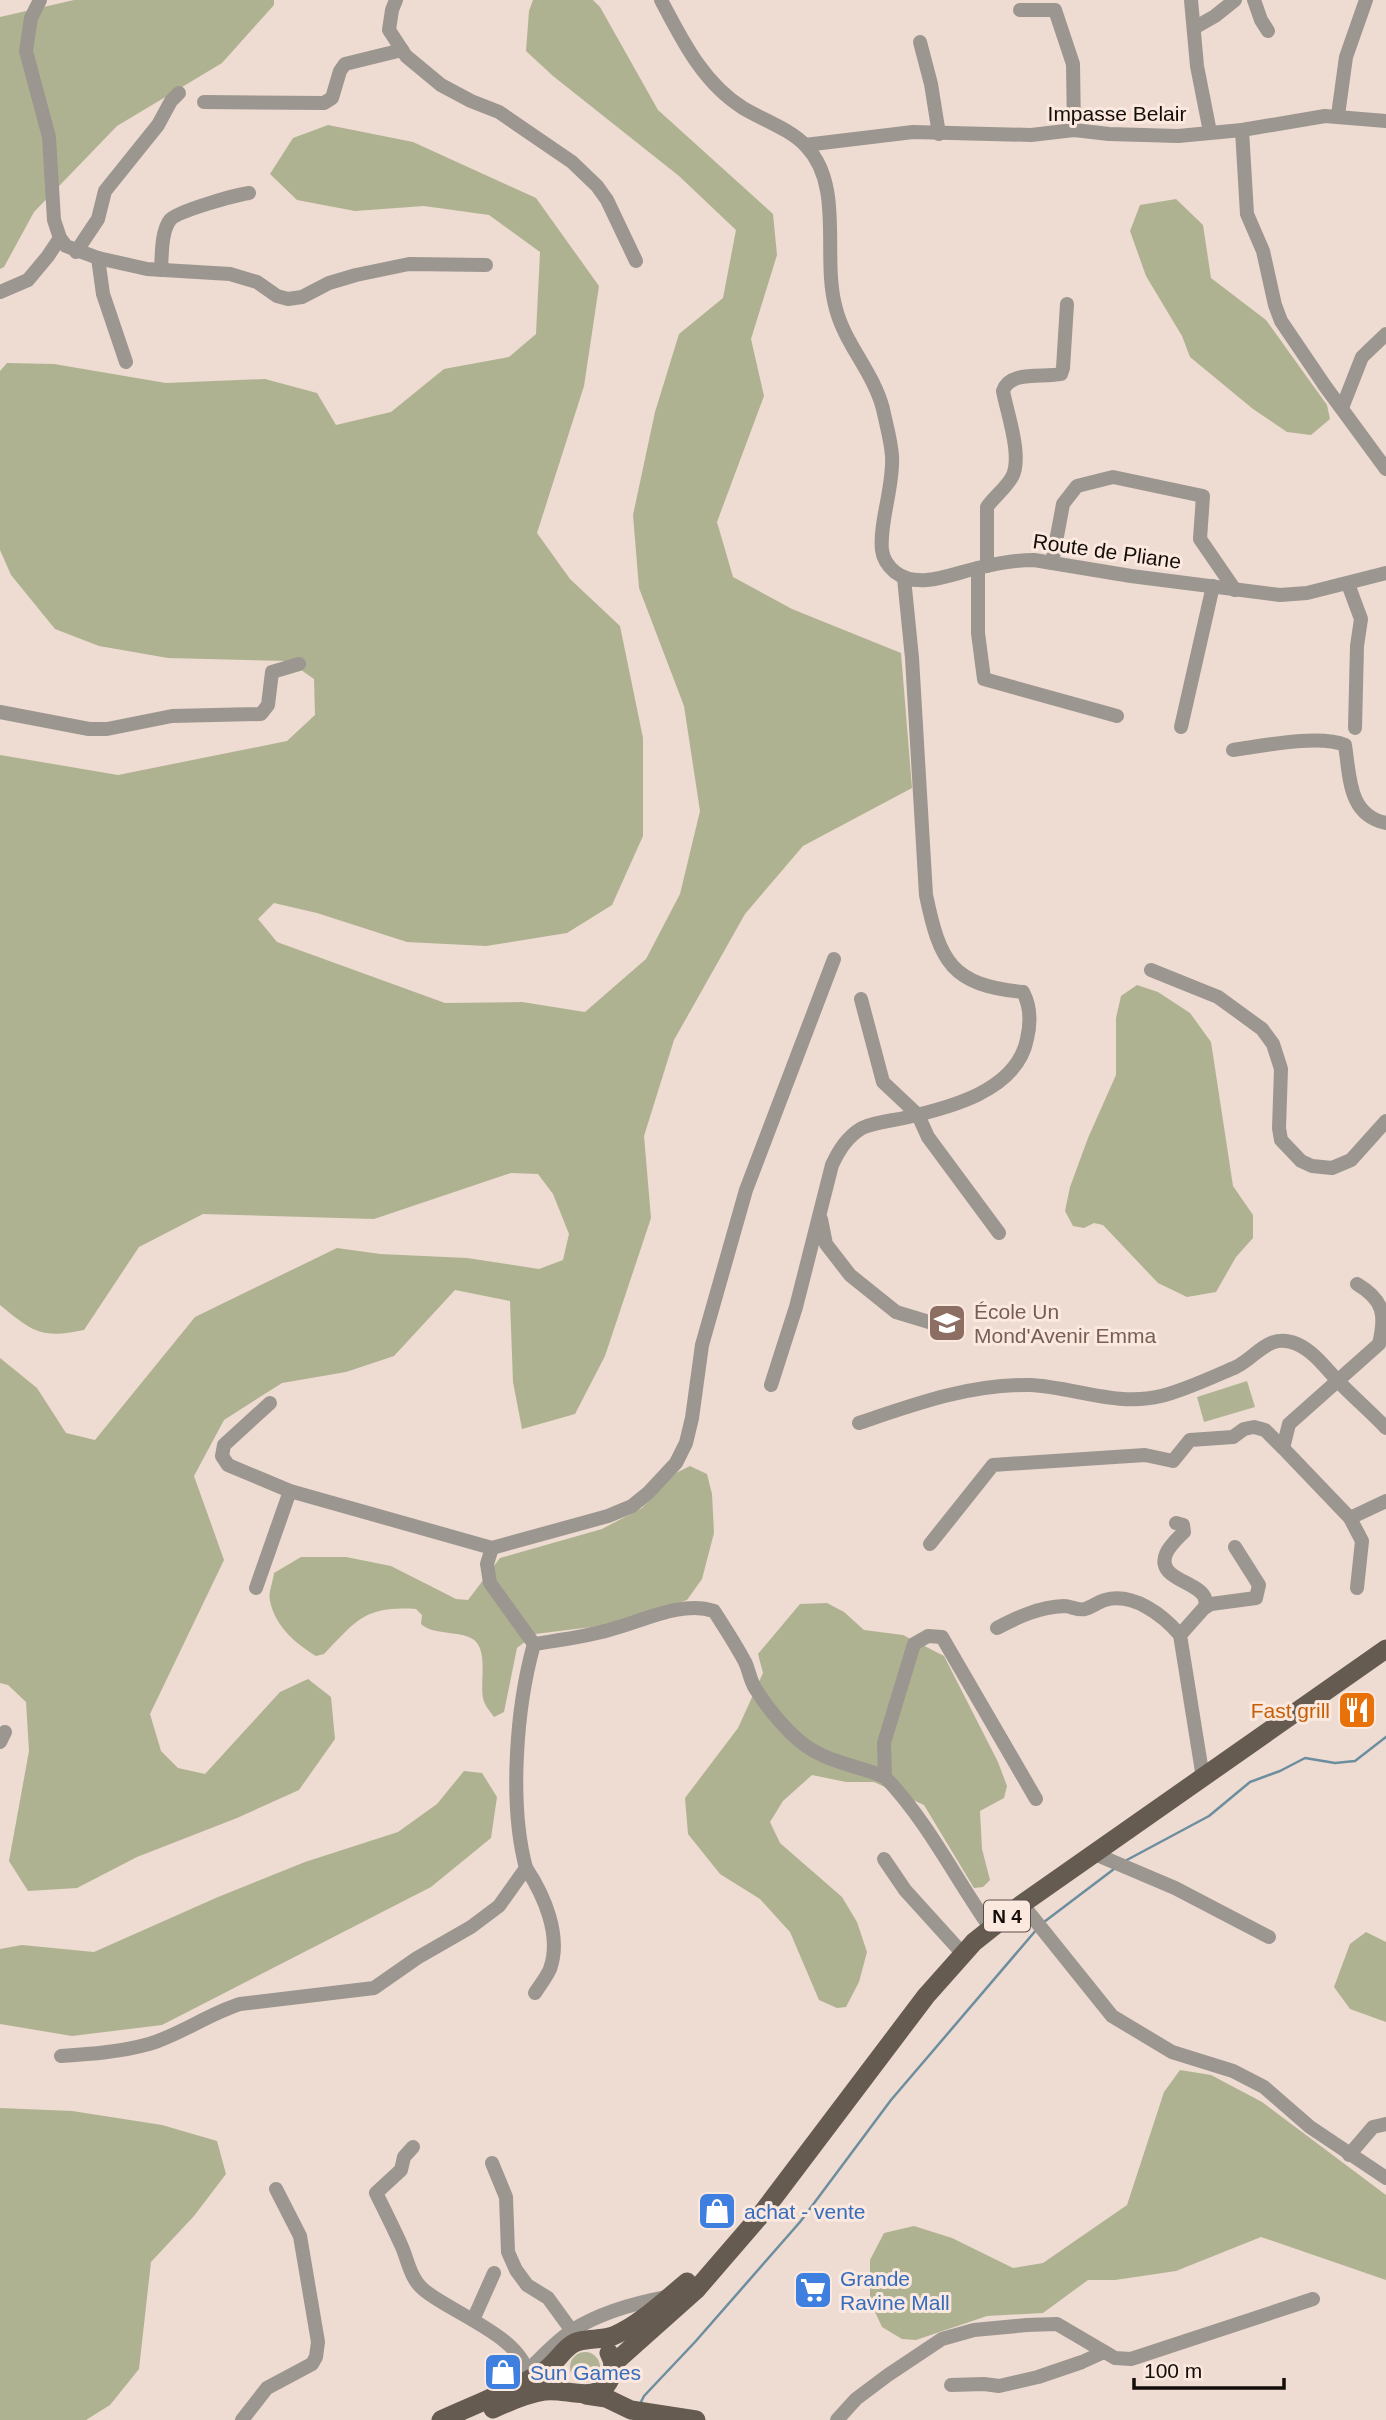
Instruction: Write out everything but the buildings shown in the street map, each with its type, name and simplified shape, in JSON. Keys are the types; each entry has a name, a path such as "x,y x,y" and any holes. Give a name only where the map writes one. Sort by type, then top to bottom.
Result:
{"main road":[{"name":"N 4","path":"579,2393 602,2389 613,2370 696,2290 760,2217 914,2011 963,1954 991,1928 1386,1649"},
{"name":"N 4","path":"441,2420 528,2374 545,2370 578,2341 593,2341 614,2335 699,2274 710,2271"},
{"path":"593,2341 607,2349 619,2398 632,2410"},
{"path":"561,2357 559,2373 564,2383 579,2393"},
{"path":"466,2420 535,2392 579,2393 606,2398 632,2410 696,2420"}],"street":[{"path":"40,0 31,18 26,51 49,137 54,220 60,238 76,252 147,269 230,274 257,282 277,296 288,299 302,297 329,283 356,275 410,264 485,265"},
{"path":"396,0 389,30 406,56 441,85 499,112 572,162 597,186 607,200 636,261"},
{"path":"661,0 688,52 711,81 741,107 806,145 820,165 827,186 830,283 836,312 873,382 882,406 892,454 882,550 887,564 904,578 912,658 926,895 933,930 943,956 959,974 993,989 1023,992 1030,1006 1025,1052 1014,1069 986,1090 950,1106 871,1124 848,1139 840,1149 832,1165 796,1307 771,1385"},
{"path":"1191,0 1197,66 1210,132"},
{"path":"1194,27 1235,0"},
{"path":"1254,0 1261,20 1269,31"},
{"path":"1338,115 1346,57 1366,0"},
{"path":"1020,10 1055,10 1073,64 1074,130"},
{"path":"920,42 931,84 939,134"},
{"path":"204,102 324,103 332,98 340,71 345,64 402,50"},
{"path":"76,252 97,219 105,191 158,125 170,101 179,93"},
{"name":"Impasse Belair","path":"806,145 913,132 1031,135 1074,130 1178,136 1242,130 1338,115 1386,121"},
{"path":"1242,130 1247,214 1263,251 1281,321 1386,469"},
{"path":"161,270 166,230 173,217 184,211 249,193"},
{"path":"0,292 28,280 60,238"},
{"path":"98,258 103,294 126,362"},
{"path":"1067,304 1061,374 1013,378 1003,391 1015,448 1015,464 1012,477 987,507 978,633 984,678 1117,716"},
{"path":"1342,408 1362,357 1386,334"},
{"path":"1052,563 1063,504 1077,486 1113,477 1203,496 1200,539 1235,590"},
{"name":"Route de Pliane","path":"904,578 917,581 943,578 1018,560 1235,590 1294,595 1386,573"},
{"path":"1348,584 1361,618 1357,646 1355,728"},
{"path":"1181,727 1213,586"},
{"path":"0,712 89,730 172,716 261,714 268,705 272,672 299,664"},
{"path":"1233,750 1309,741 1337,741 1345,745 1352,796 1363,813 1375,821 1386,823"},
{"path":"270,1403 224,1446 222,1456 228,1465 290,1491 492,1548 608,1516 632,1506 676,1463 685,1443 692,1418 702,1345 746,1190 834,959"},
{"path":"1151,970 1218,997 1262,1029 1273,1044 1281,1069 1281,1140 1301,1161 1312,1166 1332,1168 1352,1160 1386,1121"},
{"path":"861,999 883,1082 918,1115 928,1137 999,1233"},
{"path":"820,1214 826,1244 849,1275 896,1312 929,1322 951,1324"},
{"path":"1283,1448 1289,1424 1383,1341 1384,1313 1369,1291 1357,1284"},
{"path":"859,1423 942,1396 991,1385 1050,1387 1117,1400 1161,1396 1240,1366 1261,1347 1280,1341 1297,1344 1324,1364 1386,1427"},
{"path":"930,1544 993,1465 1145,1455 1173,1461 1190,1440 1233,1437 1244,1429 1254,1427 1265,1430 1350,1518 1362,1541 1357,1588"},
{"path":"256,1588 290,1491"},
{"path":"1350,1518 1386,1501"},
{"path":"1177,1523 1183,1525 1184,1532 1166,1553 1164,1563 1167,1570 1205,1597 1206,1606"},
{"path":"1180,1635 1206,1606 1256,1598 1259,1585 1235,1547"},
{"path":"492,1548 487,1564 490,1583 534,1644 520,1716 516,1793 520,1848 526,1868 543,1897 553,1939 550,1969 535,1993"},
{"path":"997,1628 1026,1613 1057,1607 1085,1609 1104,1600 1118,1598 1134,1602 1167,1619 1180,1635 1203,1778"},
{"path":"534,1644 607,1631 675,1610 705,1608 715,1611 746,1665 753,1686 775,1715 813,1751 885,1777 907,1800 991,1928"},
{"path":"885,1777 884,1743 914,1644 928,1636 942,1637 1036,1799"},
{"path":"1095,1854 1175,1888 1269,1937"},
{"path":"884,1859 905,1890 963,1954"},
{"path":"61,2056 119,2051 151,2043 240,2004 374,1988 417,1958 471,1927 499,1906 526,1868"},
{"path":"1022,1904 1112,2016 1172,2052 1233,2071 1264,2087 1310,2127 1386,2178"},
{"path":"1349,2155 1373,2127 1386,2124"},
{"path":"413,2147 404,2157 401,2170 376,2194 418,2284 426,2292 504,2341 528,2374 572,2331 611,2312 668,2297"},
{"path":"492,2163 506,2197 508,2252 516,2270 527,2285 548,2298 572,2331"},
{"path":"242,2420 267,2388 312,2364 316,2357 318,2342 300,2236 276,2189"},
{"path":"472,2320 494,2273"},
{"path":"837,2420 856,2399 942,2339 974,2330 1058,2324 1115,2358 1131,2359 1313,2299"},
{"path":"951,2385 999,2386 1060,2370 1104,2351"}],"green space":[{"path":"74,0 274,0 274,5 222,63 117,126 34,212 4,267 0,269 0,17"},
{"path":"533,0 593,0 600,7 658,110 773,214 777,255 751,339 764,396 717,522 733,577 792,609 901,653 912,788 803,846 745,914 674,1040 644,1136 651,1218 605,1356 575,1414 522,1429 513,1382 510,1301 455,1290 394,1356 346,1372 282,1383 224,1420 194,1476 224,1560 150,1714 161,1751 178,1768 205,1774 280,1692 308,1679 331,1697 335,1739 299,1790 237,1818 137,1857 77,1888 28,1891 9,1861 29,1751 26,1702 8,1685 0,1683 0,1358 37,1388 66,1433 95,1440 195,1317 337,1248 380,1254 467,1258 539,1269 563,1260 569,1234 553,1194 538,1174 511,1173 374,1219 203,1214 139,1247 84,1330 57,1334 38,1331 21,1322 0,1305 0,755 118,775 287,741 315,715 314,679 288,661 168,658 99,646 55,629 11,575 0,550 0,371 7,363 54,364 166,383 265,379 317,393 336,425 391,412 444,369 509,357 536,334 540,252 489,215 424,206 355,211 297,200 270,174 293,138 328,125 413,142 536,198 599,286 584,386 537,533 570,579 620,626 643,738 643,836 612,905 567,933 486,946 407,942 317,913 274,903 258,919 277,942 445,1003 522,1002 585,1012 646,959 680,894 700,811 684,706 639,588 633,515 655,412 679,334 723,298 736,230 679,176 553,76 526,51 529,11"},
{"path":"1176,199 1203,225 1211,278 1266,320 1327,405 1330,419 1311,435 1287,432 1253,409 1190,357 1182,336 1146,276 1130,231 1140,205"},
{"path":"1137,985 1158,992 1190,1013 1211,1042 1233,1186 1253,1215 1253,1238 1236,1257 1216,1292 1187,1297 1158,1283 1103,1225 1094,1223 1084,1228 1073,1226 1065,1211 1070,1187 1088,1138 1116,1075 1116,1018 1121,996"},
{"path":"1247,1381 1255,1407 1204,1422 1197,1397"},
{"path":"690,1466 707,1474 712,1494 714,1533 702,1579 687,1600 608,1625 535,1634 517,1648 504,1712 494,1717 483,1698 483,1662 477,1643 466,1636 427,1628 421,1624 422,1615 416,1609 385,1610 364,1617 324,1654 316,1656 301,1646 281,1626 270,1601 274,1573 301,1557 346,1557 391,1566 456,1599 468,1600 500,1558 602,1529 642,1508 676,1473"},
{"path":"827,1603 844,1612 864,1630 903,1635 944,1656 998,1762 1007,1786 1004,1798 980,1811 982,1849 990,1880 983,1887 974,1888 924,1805 874,1782 846,1782 812,1775 783,1801 770,1822 780,1843 842,1897 857,1922 867,1952 859,1982 846,2007 837,2008 819,2000 790,1932 760,1899 720,1874 688,1834 685,1798 738,1728 763,1673 758,1654 800,1604"},
{"path":"464,1771 482,1773 497,1797 491,1838 431,1887 162,2025 72,2036 0,2024 0,1949 22,1945 94,1952 305,1862 398,1832 437,1804"},
{"path":"1366,1932 1386,1942 1386,2022 1350,2009 1334,1987 1350,1944"},
{"path":"1180,2070 1211,2075 1262,2102 1386,2195 1386,2280 1261,2237 1176,2271 1115,2280 1088,2280 1043,2313 987,2316 916,2340 902,2339 882,2327 870,2301 870,2260 884,2233 914,2226 952,2238 1013,2268 1043,2263 1127,2205 1164,2092"},
{"path":"0,2108 72,2111 162,2125 217,2141 226,2174 194,2216 151,2262 139,2369 110,2405 86,2420 0,2420"},
{"path":"585,2352 596,2356 600,2367 596,2378 585,2382 574,2378 570,2367 574,2356"}],"waterway":[{"path":"1125,1861 1209,1816 1250,1782 1305,1758 1335,1763 1355,1761 1386,1737"},
{"path":"1044,1922 1114,1869"},
{"path":"640,2404 644,2396 800,2222 891,2100 1037,1929"}],"place":[{"name":"École Un Mond'Avenir Emma","path":"947,1323"},
{"name":"Fast grill","path":"1357,1710"},
{"name":"achat - vente","path":"717,2211"},
{"name":"Grande Ravine Mall","path":"813,2290"},
{"name":"Sun Games","path":"503,2372"}]}
